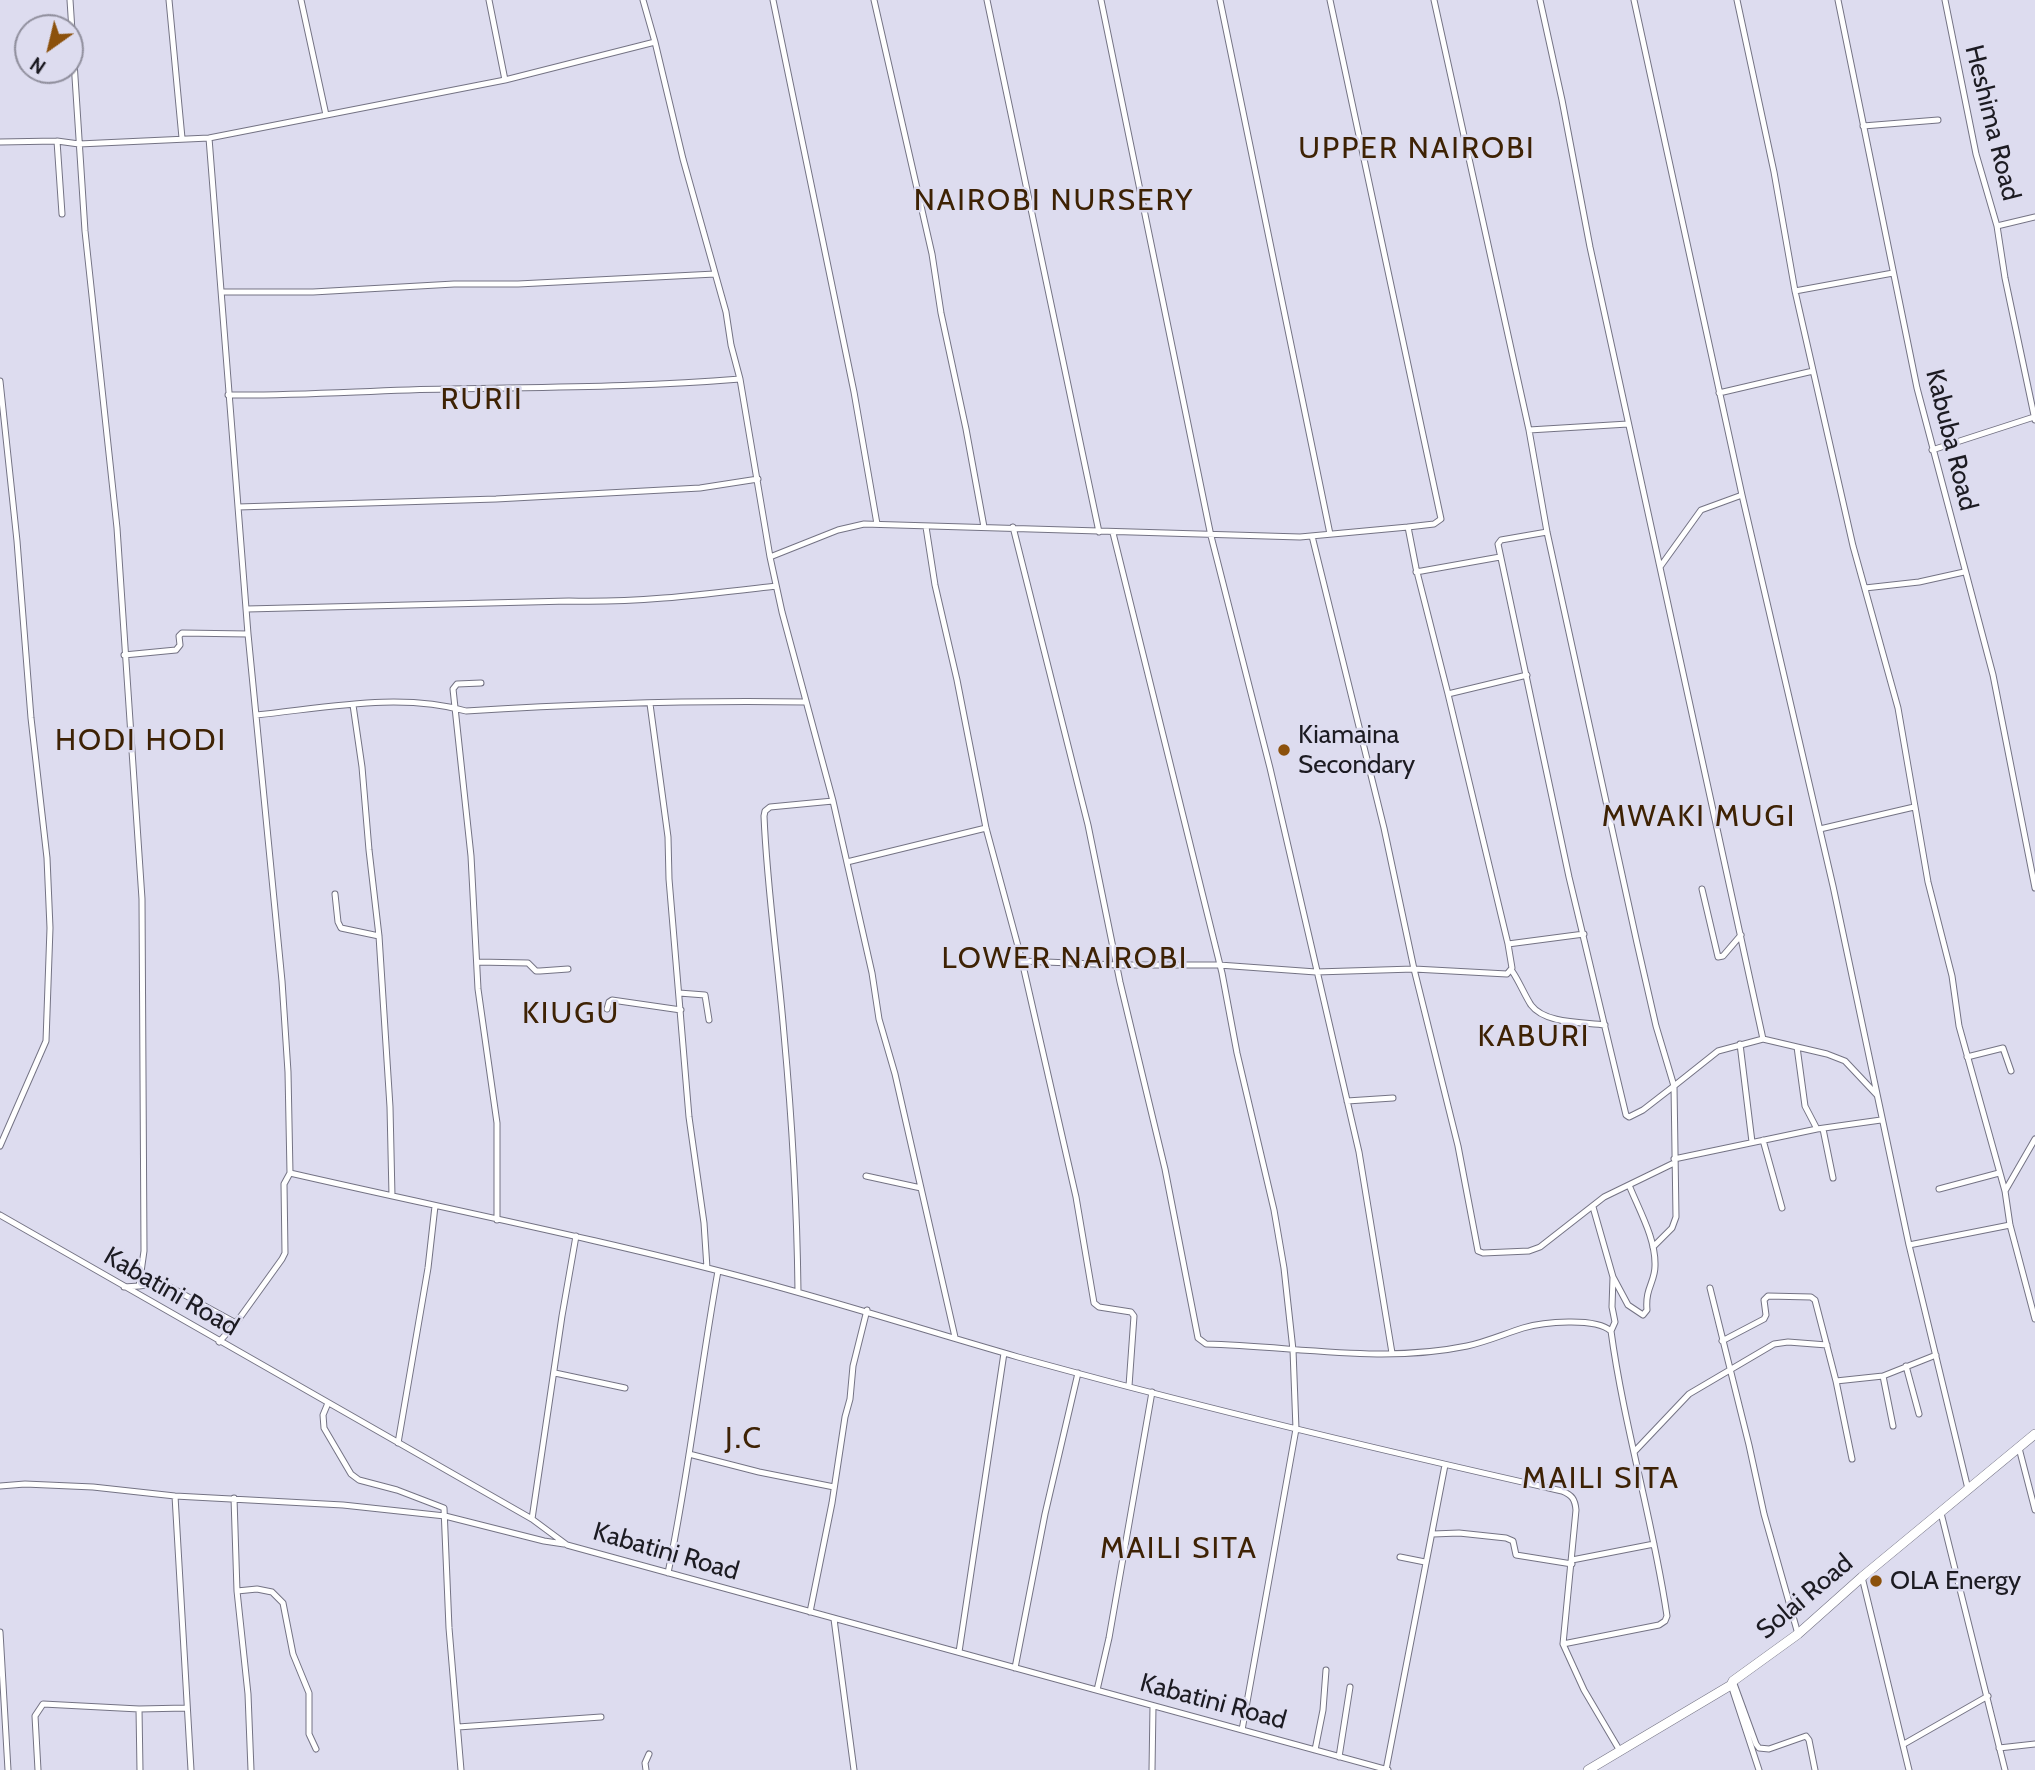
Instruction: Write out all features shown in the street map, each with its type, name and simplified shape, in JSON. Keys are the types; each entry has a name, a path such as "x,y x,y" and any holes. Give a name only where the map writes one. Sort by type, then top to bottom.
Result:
{"highway":[{"name":"Solai Road","path":"1588,1770 1732,1683 1798,1634 1862,1577 2035,1434"}],"street":[{"path":"70,0 89,272 117,528 142,912 145,1201 144,1251 139,1286"},
{"path":"169,0 182,138"},
{"path":"301,0 326,115"},
{"path":"489,0 505,80"},
{"path":"643,0 740,379 776,586 833,801 879,1019 895,1074 955,1337"},
{"path":"773,0 854,392 877,524"},
{"path":"874,0 932,254 941,313 984,527"},
{"path":"987,0 1099,532"},
{"path":"1101,0 1211,536 1273,781 1359,1152 1392,1353"},
{"path":"1220,0 1330,534"},
{"path":"770,557 849,525 1013,527 1211,536 1312,536 1434,524 1441,519 1331,0"},
{"path":"1434,0 1648,993 1674,1086 1675,1220 1672,1228 1653,1247"},
{"path":"1540,0 1590,247 1763,1039"},
{"path":"1634,0 1719,393 1820,829 1909,1245 1968,1490"},
{"path":"1737,0 1813,371 1853,546 1898,708 1928,882 1952,976 1959,1026 2005,1191 2010,1225 2035,1319"},
{"name":"Kabuba Road","path":"1838,0 1932,450 1993,675 2035,888"},
{"name":"Heshima Road","path":"1945,0 1976,154 1997,226 2005,278 2035,418"},
{"path":"0,142 57,141 79,144 209,138 505,80 655,42"},
{"path":"1863,126 1938,120"},
{"path":"209,138 248,634 282,981 290,1172 284,1184 285,1253 236,1323 219,1342"},
{"path":"57,141 62,214"},
{"path":"1997,226 2035,217"},
{"path":"1795,291 1893,273"},
{"path":"222,292 313,292 715,274"},
{"path":"1719,393 1813,371"},
{"path":"228,395 592,387 740,379"},
{"path":"0,381 17,541 31,718 47,858 50,928 46,1041 0,1146"},
{"path":"1932,450 2035,418"},
{"path":"1528,430 1629,424"},
{"path":"238,507 496,499 700,488 758,479"},
{"path":"1660,567 1701,510 1742,495"},
{"path":"926,527 935,585 986,828 1022,961 1081,1220 1094,1303 1099,1307 1131,1312 1134,1316 1129,1386"},
{"path":"1013,527 1088,825 1145,1093 1164,1168 1198,1338 1206,1343 1265,1345 1293,1350 1392,1353 1427,1352 1465,1346 1543,1324 1582,1323 1605,1326 1611,1331"},
{"path":"1408,527 1416,572 1448,694 1508,944 1512,971 1531,1005 1541,1014 1605,1025"},
{"path":"1547,532 1501,540 1498,544 1569,877 1627,1116 1643,1110 1718,1051 1763,1039 1845,1061 1879,1098"},
{"path":"1113,533 1219,965 1251,1120 1274,1210 1284,1268 1293,1350 1296,1429 1242,1730"},
{"path":"1312,536 1458,1146 1478,1251 1534,1250 1604,1197 1674,1161 1752,1142 1881,1119"},
{"path":"1416,572 1500,557"},
{"path":"1865,588 1919,582 1964,572"},
{"path":"247,609 616,602 776,586"},
{"path":"124,655 176,650 180,645 179,636 182,633 248,634"},
{"path":"1448,694 1527,675"},
{"path":"481,683 455,685 453,689 471,856 482,1021 497,1123 497,1220"},
{"path":"256,715 394,702 440,705 466,711 552,706 805,702"},
{"path":"650,704 668,837 669,879 689,1117 704,1223 707,1268"},
{"path":"353,705 379,936 390,1107 392,1196"},
{"path":"798,1292 784,1035 764,816 770,807 833,801"},
{"path":"1820,829 1914,807"},
{"path":"847,862 986,828"},
{"path":"1702,890 1718,957 1723,956 1741,935"},
{"path":"335,894 341,928 379,936"},
{"path":"1508,944 1584,934"},
{"path":"1022,961 1219,965 1316,972 1414,969 1507,974 1512,971"},
{"path":"477,962 528,962 536,971 568,969"},
{"path":"679,993 705,995 709,1020"},
{"path":"607,1009 608,1002 612,1000 681,1010"},
{"path":"1740,1044 1752,1142"},
{"path":"1797,1047 1805,1106 1820,1129 1833,1178"},
{"path":"1968,1057 2004,1049 2011,1071"},
{"path":"1347,1101 1393,1098"},
{"path":"2005,1191 2035,1139"},
{"path":"1763,1140 1782,1208"},
{"path":"290,1172 719,1271 867,1310 1078,1373 1296,1429 1570,1494 1576,1501 1577,1510 1563,1644 1584,1690 1620,1751"},
{"path":"1939,1189 1998,1173"},
{"path":"866,1176 921,1188"},
{"path":"1593,1207 1620,1291 1628,1304 1643,1315 1647,1310 1646,1296 1656,1270 1653,1247 1629,1185"},
{"path":"398,1443 428,1268 435,1206"},
{"name":"Kabatini Road","path":"0,1215 532,1519 568,1545 1387,1770"},
{"path":"1909,1245 2010,1225"},
{"path":"532,1519 576,1237"},
{"path":"668,1573 719,1271"},
{"path":"1563,1644 1659,1625 1667,1616 1615,1364 1611,1331 1615,1322 1612,1307 1614,1277"},
{"path":"121,1286 160,1283 236,1323"},
{"path":"1710,1288 1764,1514 1798,1634"},
{"path":"1612,1292 1620,1291"},
{"path":"1722,1341 1764,1319 1765,1298 1811,1297 1815,1300 1852,1459"},
{"path":"810,1612 832,1503 853,1366 867,1310"},
{"path":"1634,1452 1684,1399 1729,1369 1774,1344 1788,1342 1827,1345"},
{"path":"959,1652 1004,1353"},
{"path":"1836,1381 1883,1376 1936,1355"},
{"path":"1906,1366 1919,1414"},
{"path":"555,1373 625,1388"},
{"path":"1015,1668 1050,1492 1078,1373"},
{"path":"1883,1376 1893,1426"},
{"path":"1097,1690 1109,1638 1152,1392"},
{"path":"328,1403 323,1415 324,1428 351,1474 359,1480 397,1490 444,1508 449,1628 461,1770"},
{"path":"2019,1448 2035,1510"},
{"path":"689,1454 759,1472 834,1486"},
{"path":"1387,1770 1424,1562 1433,1534 1445,1465"},
{"path":"0,1486 25,1484 93,1487 175,1496 343,1505 445,1516 568,1545"},
{"path":"175,1496 191,1770"},
{"path":"234,1498 237,1591 248,1694 251,1770"},
{"path":"1941,1513 2005,1770"},
{"path":"1433,1534 1459,1533 1506,1538 1514,1544 1516,1555 1572,1562 1654,1544"},
{"path":"1400,1557 1424,1562"},
{"path":"1862,1577 1909,1770"},
{"path":"237,1591 257,1589 272,1592 284,1603 293,1654 309,1693 309,1734 316,1749"},
{"path":"834,1619 854,1770"},
{"path":"0,1632 8,1770"},
{"path":"1315,1750 1323,1710 1326,1670"},
{"path":"1732,1683 1759,1770"},
{"path":"1732,1683 1759,1748 1769,1749 1806,1736 1810,1740 1815,1770"},
{"path":"1339,1757 1350,1687"},
{"path":"1904,1744 1988,1696"},
{"path":"38,1770 35,1716 43,1704 139,1709 186,1708"},
{"path":"1152,1770 1153,1706"},
{"path":"139,1709 140,1770"},
{"path":"458,1727 601,1717"},
{"path":"1999,1748 2035,1744"},
{"path":"646,1770 645,1763 649,1754"}],"place":[{"name":"Kiamaina Secondary","path":"1284,750"},
{"name":"OLA Energy","path":"1876,1581"}],"district":[{"name":"UPPER NAIROBI","path":"1417,149"},
{"name":"NAIROBI NURSERY","path":"1054,201"},
{"name":"RURII","path":"482,400"},
{"name":"HODI HODI","path":"141,741"},
{"name":"MWAKI MUGI","path":"1699,817"},
{"name":"LOWER NAIROBI","path":"1065,959"},
{"name":"KIUGU","path":"571,1014"},
{"name":"KABURI","path":"1534,1037"},
{"name":"J.C","path":"744,1439"},
{"name":"MAILI SITA","path":"1601,1479"},
{"name":"MAILI SITA","path":"1179,1549"}]}
